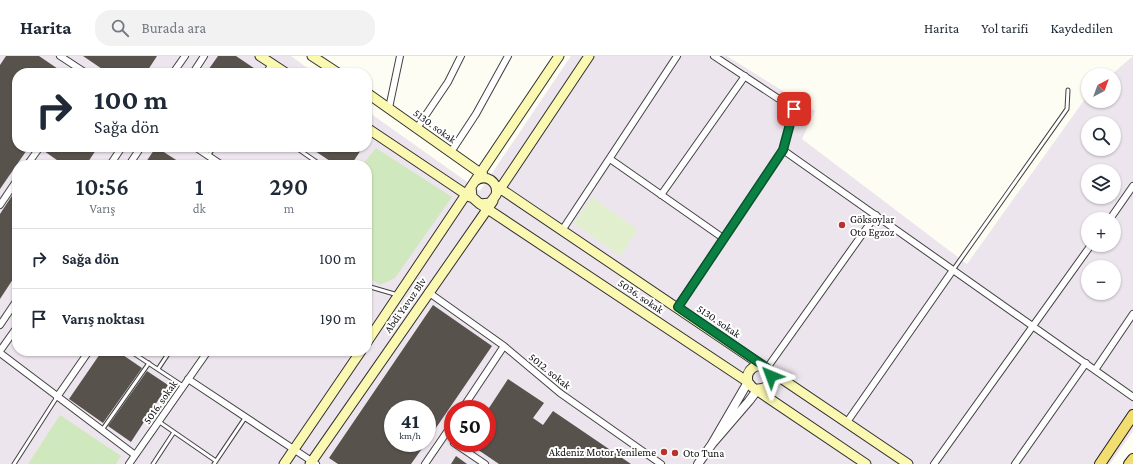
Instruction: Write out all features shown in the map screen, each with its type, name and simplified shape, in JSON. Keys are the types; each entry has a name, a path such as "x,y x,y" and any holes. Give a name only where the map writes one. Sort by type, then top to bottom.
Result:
{"main road":[{"path":"260,56 278,68"},
{"path":"312,56 330,68"},
{"path":"484,194 480,173 559,56"},
{"path":"372,335 399,295 484,194 589,56"},
{"name":"5130. sokak","path":"372,96 488,178 484,194 563,229 908,464"},
{"name":"5036. sokak","path":"372,131 484,194 748,382 752,387 758,389 866,464"},
{"path":"484,194 481,178 488,178"},
{"name":"Abdi Yavuz Blv","path":"313,463 428,292 484,194"},
{"path":"284,464 358,356"},
{"path":"748,382 747,376 752,368 761,365 767,368 771,376 770,382 764,389 758,389"},
{"path":"1100,464 1133,415"},
{"path":"1129,464 1133,459"}],"street":[{"path":"60,56 78,68"},
{"path":"177,68 185,56"},
{"path":"196,68 204,56"},
{"path":"417,128 448,82 461,56"},
{"path":"451,152 476,114 508,56"},
{"path":"563,229 677,56"},
{"path":"678,307 783,150 794,109 714,56"},
{"path":"389,108 398,57"},
{"path":"662,196 745,76"},
{"path":"783,150 1133,397"},
{"path":"202,152 214,160"},
{"path":"610,159 723,238"},
{"path":"1115,212 1133,186"},
{"path":"0,205 12,187"},
{"path":"767,368 876,215"},
{"path":"934,464 1034,327 1086,252"},
{"path":"847,422 953,270"},
{"name":"5012. sokak","path":"428,292 504,346 560,393 661,464"},
{"path":"0,324 12,307"},
{"path":"1095,370 1133,314"},
{"path":"12,334 0,352 57,397 135,455"},
{"path":"468,400 504,346"},
{"path":"57,397 86,356"},
{"name":"5016. sokak","path":"129,464 204,356"},
{"path":"1015,464 1086,363"},
{"path":"188,378 313,463"},
{"path":"698,464 712,444 748,382"},
{"path":"712,444 750,401 758,389"},
{"path":"425,464 444,436"},
{"path":"467,452 485,464"}],"lane":[{"path":"268,68 271,63"},
{"path":"953,270 1067,109 1068,90"},
{"path":"208,156 211,152"},
{"path":"302,152 314,160"},
{"path":"372,287 399,295"},
{"path":"138,356 183,386"},
{"path":"158,369 167,356"},
{"path":"102,430 149,363"},
{"path":"14,464 57,397"},
{"path":"158,422 215,462 246,417"},
{"path":"153,464 174,432"}],"shaded area":[{"path":"0,56 291,56 307,68 12,68 12,152 372,152 372,115 480,191 571,56 727,56 815,111 802,139 967,264 1081,104 1081,108 1121,108 1121,68 1119,68 1133,56 1133,431 1110,464 0,464"}],"green space":[{"path":"376,148 452,197 395,278 380,285 372,279 372,160 366,160"},
{"path":"592,197 638,230 620,256 574,223"},
{"path":"60,415 121,456 116,464 28,464"}],"building":[{"path":"6,56 39,56 57,68 12,68 12,152 26,152 20,160 12,160 12,172 0,189 0,65"},
{"path":"83,56 157,56 149,68 101,68"},
{"path":"218,56 236,56 254,68 210,68"},
{"path":"45,152 95,152 89,160 57,160"},
{"path":"153,152 164,152 176,160 147,160"},
{"path":"316,152 360,152 354,160 328,160"},
{"path":"12,196 12,281 0,299 0,214"},
{"path":"433,305 492,346 455,400 444,400 444,416 436,428 436,400 384,400 384,452 420,452 411,464 338,464 329,458"},
{"path":"99,356 124,356 142,368 103,423 69,399"},
{"path":"147,371 168,385 131,442 108,426"},
{"path":"508,379 544,403 533,418 543,425 553,411 631,464 499,464 481,452 496,452 496,400 494,400"},
{"path":"456,456 467,464 451,464"}],"place":[{"name":"Göksoylar Oto Egzoz","path":"842,225"},
{"name":"Akdeniz Motor Yenileme","path":"664,452"},
{"name":"Oto Tuna","path":"675,453"}],"route":[{"path":"771,376 771,373 767,368 678,307 783,150 794,109"}]}
